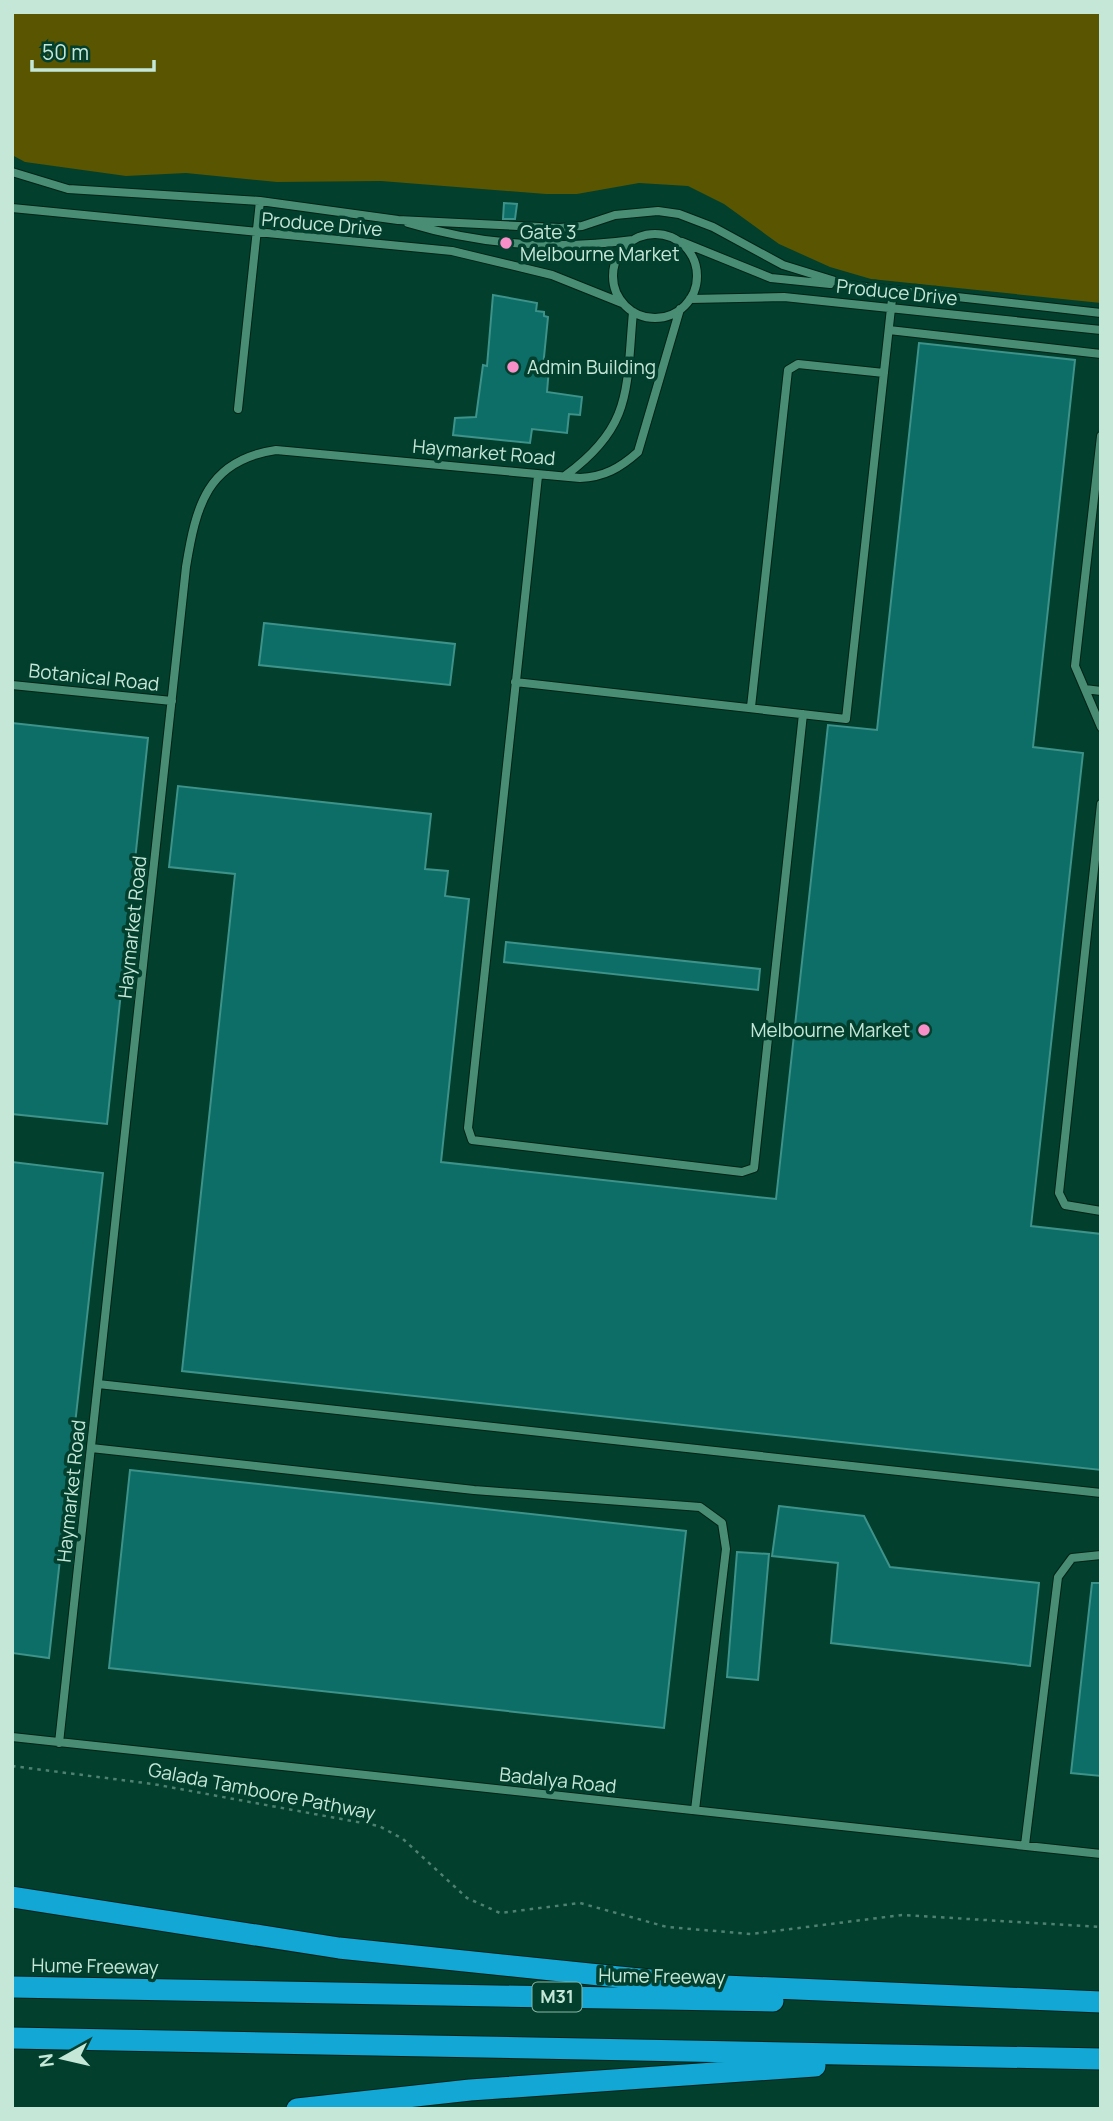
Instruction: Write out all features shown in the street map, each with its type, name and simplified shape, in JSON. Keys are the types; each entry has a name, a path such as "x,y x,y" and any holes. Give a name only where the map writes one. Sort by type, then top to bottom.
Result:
{"highway":[{"path":"12,1897 325,1946 619,1978 702,1985 1101,2002"},
{"name":"Hume Freeway","path":"12,1987 1101,2008"},
{"path":"12,2038 1101,2059"},
{"path":"298,2109 470,2090 956,2057"}],"lane":[{"name":"Produce Drive","path":"12,172 68,188 260,201 398,220 560,228 582,226 615,215 658,211 680,215 713,227 783,265 848,285"},
{"path":"239,409 260,201"},
{"name":"Produce Drive","path":"12,208 452,251 552,275 622,303"},
{"name":"Produce Drive","path":"398,220 474,239 556,247 633,240"},
{"path":"660,234 673,239 692,258 695,285 690,299 680,309 657,318 633,312 622,303 615,290 613,276 622,250 633,240 660,234"},
{"name":"Produce Drive","path":"673,239 771,278 1101,313"},
{"path":"515,682 846,719 893,290"},
{"name":"Produce Drive","path":"690,299 784,297 1101,330"},
{"name":"Haymarket Road","path":"59,1743 191,540 211,484 231,463 244,457 276,450 538,476 595,478 619,468 638,452 680,309"},
{"name":"Haymarket Road","path":"566,475 591,457 607,439 618,419 626,381 633,312"},
{"path":"889,330 1101,354"},
{"path":"751,707 788,370 798,364 884,373"},
{"path":"1101,436 1075,666 1101,727"},
{"path":"538,476 468,1132 472,1140 747,1172 754,1168 757,1161 803,714"},
{"name":"Botanical Road","path":"12,685 172,701"},
{"path":"1085,689 1101,691"},
{"path":"1101,804 1059,1193 1062,1203 1068,1207 1101,1211"},
{"path":"98,1384 1101,1493"},
{"path":"91,1448 474,1490 700,1507 722,1523 726,1549 695,1810"},
{"path":"1025,1846 1058,1577 1072,1558 1101,1555"},
{"name":"Badalya Road","path":"12,1737 1101,1854"}],"path":[{"name":"Galada Tamboore Pathway","path":"12,1766 153,1784 379,1826 403,1839 467,1898 500,1913 580,1903 667,1927 751,1934 902,1915 1101,1927"}],"shaded area":[{"path":"12,12 1101,12 1101,303 871,279 830,267 779,244 724,204 688,186 639,183 577,194 546,194 381,181 277,182 186,173 126,176 25,162 12,155"}],"building":[{"path":"504,203 517,204 515,219 503,219"},
{"name":"Admin Building","path":"493,295 537,303 536,311 544,312 544,316 548,317 543,367 549,368 547,392 582,397 580,415 569,414 567,433 532,429 530,443 453,435 455,418 476,417 483,365 487,366"},
{"name":"Melbourne Market","path":"919,343 1075,360 1033,747 1083,753 1031,1226 1101,1234 1101,1470 182,1371 235,874 169,867 178,786 431,814 425,869 448,871 445,896 469,899 441,1162 776,1199 828,725 877,730"},
{"path":"264,623 455,644 450,685 259,665"},
{"path":"12,723 148,738 107,1124 12,1114"},
{"path":"506,942 760,969 758,990 504,962"},
{"path":"12,1162 103,1173 49,1658 12,1653"},
{"path":"130,1470 686,1531 664,1728 109,1668"},
{"path":"779,1506 864,1516 890,1567 1039,1583 1030,1666 831,1643 838,1563 772,1556"},
{"path":"737,1552 769,1554 758,1680 727,1677"},
{"path":"1092,1583 1101,1583 1101,1776 1071,1773"}],"place":[{"name":"Gate 3 Melbourne Market","path":"506,243"},
{"name":"Admin Building","path":"513,367"},
{"name":"Melbourne Market","path":"924,1030"}]}
